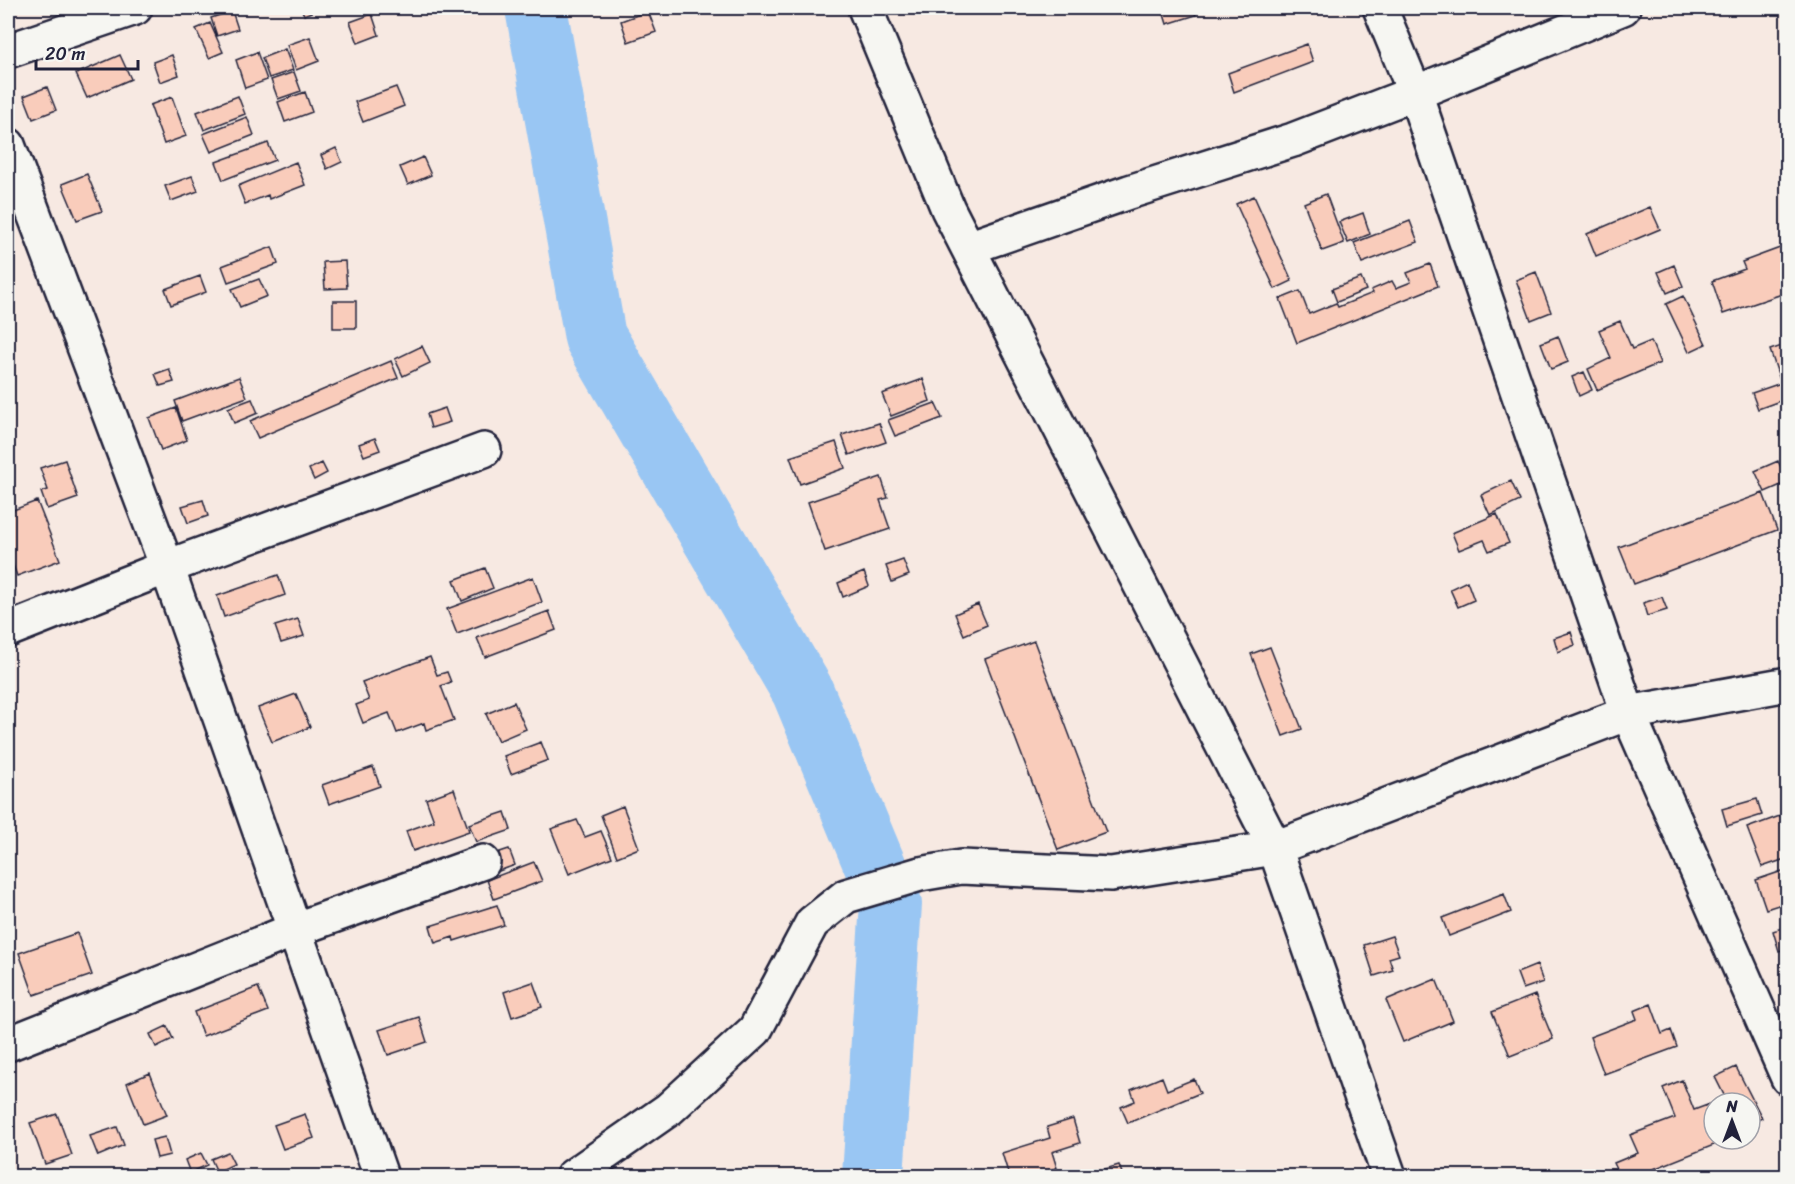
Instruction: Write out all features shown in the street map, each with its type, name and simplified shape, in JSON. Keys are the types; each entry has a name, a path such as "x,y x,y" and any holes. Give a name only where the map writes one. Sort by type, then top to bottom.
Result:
{"street":[{"path":"8,51 135,8"},
{"path":"865,8 948,209 1275,848 1389,1176"},
{"path":"1380,8 1415,93 1628,713 1788,1078"},
{"path":"968,248 1129,192 1293,140 1623,8"},
{"path":"8,145 167,567 381,1176"},
{"path":"8,630 167,567 484,450"},
{"path":"573,1176 669,1109 755,1030 812,923 846,896 920,874 961,867 1111,874 1275,848 1628,713 1788,684"},
{"path":"8,1044 294,930 483,862"}],"building":[{"path":"301,8 321,8 304,15"},
{"path":"1162,8 1193,8 1196,15 1167,24"},
{"path":"232,11 238,29 217,36 211,18"},
{"path":"648,11 656,32 628,42 621,21"},
{"path":"372,14 379,35 358,43 350,22"},
{"path":"210,23 223,52 209,58 196,29"},
{"path":"310,37 319,61 296,70 287,45"},
{"path":"1307,44 1313,62 1234,92 1228,73"},
{"path":"285,49 293,70 269,78 262,58"},
{"path":"257,52 267,80 245,88 236,60"},
{"path":"120,55 131,79 87,98 76,74"},
{"path":"172,55 179,75 160,82 153,62"},
{"path":"294,72 301,91 278,99 271,80"},
{"path":"47,87 56,110 33,119 24,96"},
{"path":"396,87 404,106 363,122 355,102"},
{"path":"305,92 312,112 285,122 278,102"},
{"path":"238,96 245,114 204,130 197,112"},
{"path":"172,97 186,136 164,144 150,105"},
{"path":"247,117 254,135 211,152 203,134"},
{"path":"268,143 275,160 223,180 216,162"},
{"path":"336,148 342,162 327,169 321,155"},
{"path":"423,157 431,175 408,185 400,167"},
{"path":"296,162 305,185 269,199 268,195 245,204 238,186"},
{"path":"87,174 102,211 77,220 62,184"},
{"path":"192,176 198,191 171,201 165,186"},
{"path":"1326,194 1344,243 1322,251 1304,203"},
{"path":"1254,196 1292,281 1275,289 1236,204"},
{"path":"1650,207 1660,229 1596,256 1587,234"},
{"path":"1363,213 1370,234 1348,243 1339,222"},
{"path":"1410,221 1418,242 1362,263 1354,243"},
{"path":"1788,245 1788,292 1723,314 1712,281 1745,269 1742,262"},
{"path":"272,247 278,264 228,282 222,266"},
{"path":"345,261 347,288 325,289 323,262"},
{"path":"1430,264 1438,286 1297,343 1280,299 1300,291 1309,314 1336,303 1338,307 1373,293 1371,290 1392,281 1396,288 1411,282 1407,273"},
{"path":"1674,265 1683,286 1667,293 1658,272"},
{"path":"1536,272 1551,312 1531,320 1516,280"},
{"path":"200,276 206,292 171,305 165,289"},
{"path":"1361,278 1366,290 1337,302 1332,289"},
{"path":"259,279 267,296 240,307 232,289"},
{"path":"1683,296 1706,344 1689,352 1666,304"},
{"path":"333,301 356,301 356,328 333,328"},
{"path":"1620,321 1632,349 1651,341 1660,363 1597,390 1588,369 1611,358 1599,330"},
{"path":"1558,336 1568,362 1551,369 1541,343"},
{"path":"1788,344 1788,398 1758,409 1752,393 1781,383 1770,350"},
{"path":"422,346 430,363 403,376 395,359"},
{"path":"391,361 398,378 258,438 250,421"},
{"path":"169,369 174,382 160,386 155,374"},
{"path":"1584,372 1592,390 1579,396 1572,377"},
{"path":"239,377 247,397 182,421 175,401"},
{"path":"923,379 930,401 891,416 882,394"},
{"path":"252,399 258,413 234,423 228,408"},
{"path":"935,403 942,418 895,436 888,420"},
{"path":"176,408 187,440 161,450 149,418"},
{"path":"445,408 450,422 431,428 427,414"},
{"path":"879,423 886,442 849,455 842,435"},
{"path":"375,438 380,450 364,456 359,444"},
{"path":"836,442 845,468 800,484 790,457"},
{"path":"65,460 78,498 47,509 41,492 48,490 40,468"},
{"path":"1778,461 1788,482 1765,492 1755,471"},
{"path":"322,463 327,473 314,480 309,469"},
{"path":"881,477 888,498 880,500 890,529 825,551 808,502"},
{"path":"1511,481 1520,501 1490,515 1481,495"},
{"path":"1763,493 1777,530 1634,584 1619,547"},
{"path":"203,500 208,516 188,523 182,506"},
{"path":"37,501 60,560 17,576 8,551 8,512"},
{"path":"1497,514 1509,543 1489,551 1484,540 1459,550 1452,533"},
{"path":"903,560 909,575 892,582 886,566"},
{"path":"485,568 493,588 462,601 454,580"},
{"path":"864,572 869,586 843,597 838,583"},
{"path":"278,575 285,595 224,617 217,596"},
{"path":"533,577 542,602 457,634 447,609"},
{"path":"1467,581 1474,600 1458,607 1450,589"},
{"path":"1662,597 1667,610 1647,616 1643,603"},
{"path":"978,604 987,625 964,635 955,614"},
{"path":"549,611 556,630 485,657 477,638"},
{"path":"298,619 304,636 281,643 275,626"},
{"path":"1571,632 1575,645 1558,652 1554,638"},
{"path":"1034,641 1106,832 1058,850 985,659"},
{"path":"1270,647 1302,729 1283,736 1251,654"},
{"path":"430,657 437,675 447,672 451,682 441,686 454,720 426,730 424,723 397,733 389,713 363,723 356,705 369,700 362,682"},
{"path":"296,694 310,727 272,742 258,708"},
{"path":"514,702 526,729 498,741 486,714"},
{"path":"541,742 548,760 511,774 504,756"},
{"path":"373,767 380,786 329,804 322,785"},
{"path":"454,789 469,831 413,851 406,831 434,821 426,799"},
{"path":"1757,799 1762,815 1727,826 1722,809"},
{"path":"623,806 639,848 617,857 601,815"},
{"path":"505,812 511,830 476,842 469,824"},
{"path":"1788,813 1788,858 1762,867 1747,828"},
{"path":"577,820 585,837 601,831 612,857 569,874 551,829"},
{"path":"509,849 515,865 491,874 485,857"},
{"path":"534,862 542,881 494,899 487,880"},
{"path":"1788,869 1788,902 1766,909 1756,880"},
{"path":"1504,894 1511,912 1449,936 1442,918"},
{"path":"497,905 504,925 454,941 453,937 435,943 430,926"},
{"path":"1788,926 1788,948 1779,951 1773,931"},
{"path":"77,933 92,975 34,995 19,953"},
{"path":"1392,936 1399,955 1389,958 1393,970 1374,976 1364,945"},
{"path":"1537,965 1543,982 1523,989 1517,973"},
{"path":"1436,979 1453,1021 1403,1042 1386,1000"},
{"path":"533,982 542,1007 512,1017 504,992"},
{"path":"258,987 268,1011 203,1036 194,1012"},
{"path":"1535,995 1553,1039 1510,1056 1492,1012"},
{"path":"1651,1004 1662,1034 1671,1030 1677,1047 1604,1074 1590,1037 1637,1019 1634,1011"},
{"path":"419,1017 427,1042 388,1055 379,1030"},
{"path":"167,1026 173,1039 156,1047 150,1034"},
{"path":"1736,1067 1748,1091 1722,1091 1715,1077"},
{"path":"150,1073 167,1115 143,1124 127,1083"},
{"path":"1162,1077 1167,1090 1194,1079 1200,1093 1128,1123 1121,1107 1135,1101 1131,1090"},
{"path":"1682,1080 1694,1110 1702,1107 1702,1150 1636,1176 1620,1176 1614,1163 1638,1153 1630,1135 1675,1118 1663,1088"},
{"path":"57,1114 72,1155 45,1164 30,1123"},
{"path":"305,1114 314,1138 283,1149 274,1125"},
{"path":"1073,1119 1080,1143 1052,1152 1057,1168 1031,1176 1009,1176 1002,1153 1050,1138 1047,1127"},
{"path":"117,1127 124,1145 98,1156 90,1136"},
{"path":"165,1137 170,1155 157,1158 152,1140"},
{"path":"228,1152 234,1164 217,1172 211,1159"},
{"path":"201,1153 207,1165 190,1173 185,1160"},
{"path":"1119,1165 1123,1176 1082,1176"}],"waterway":[{"path":"536,8 595,337 802,690 891,904 873,1176"}]}
